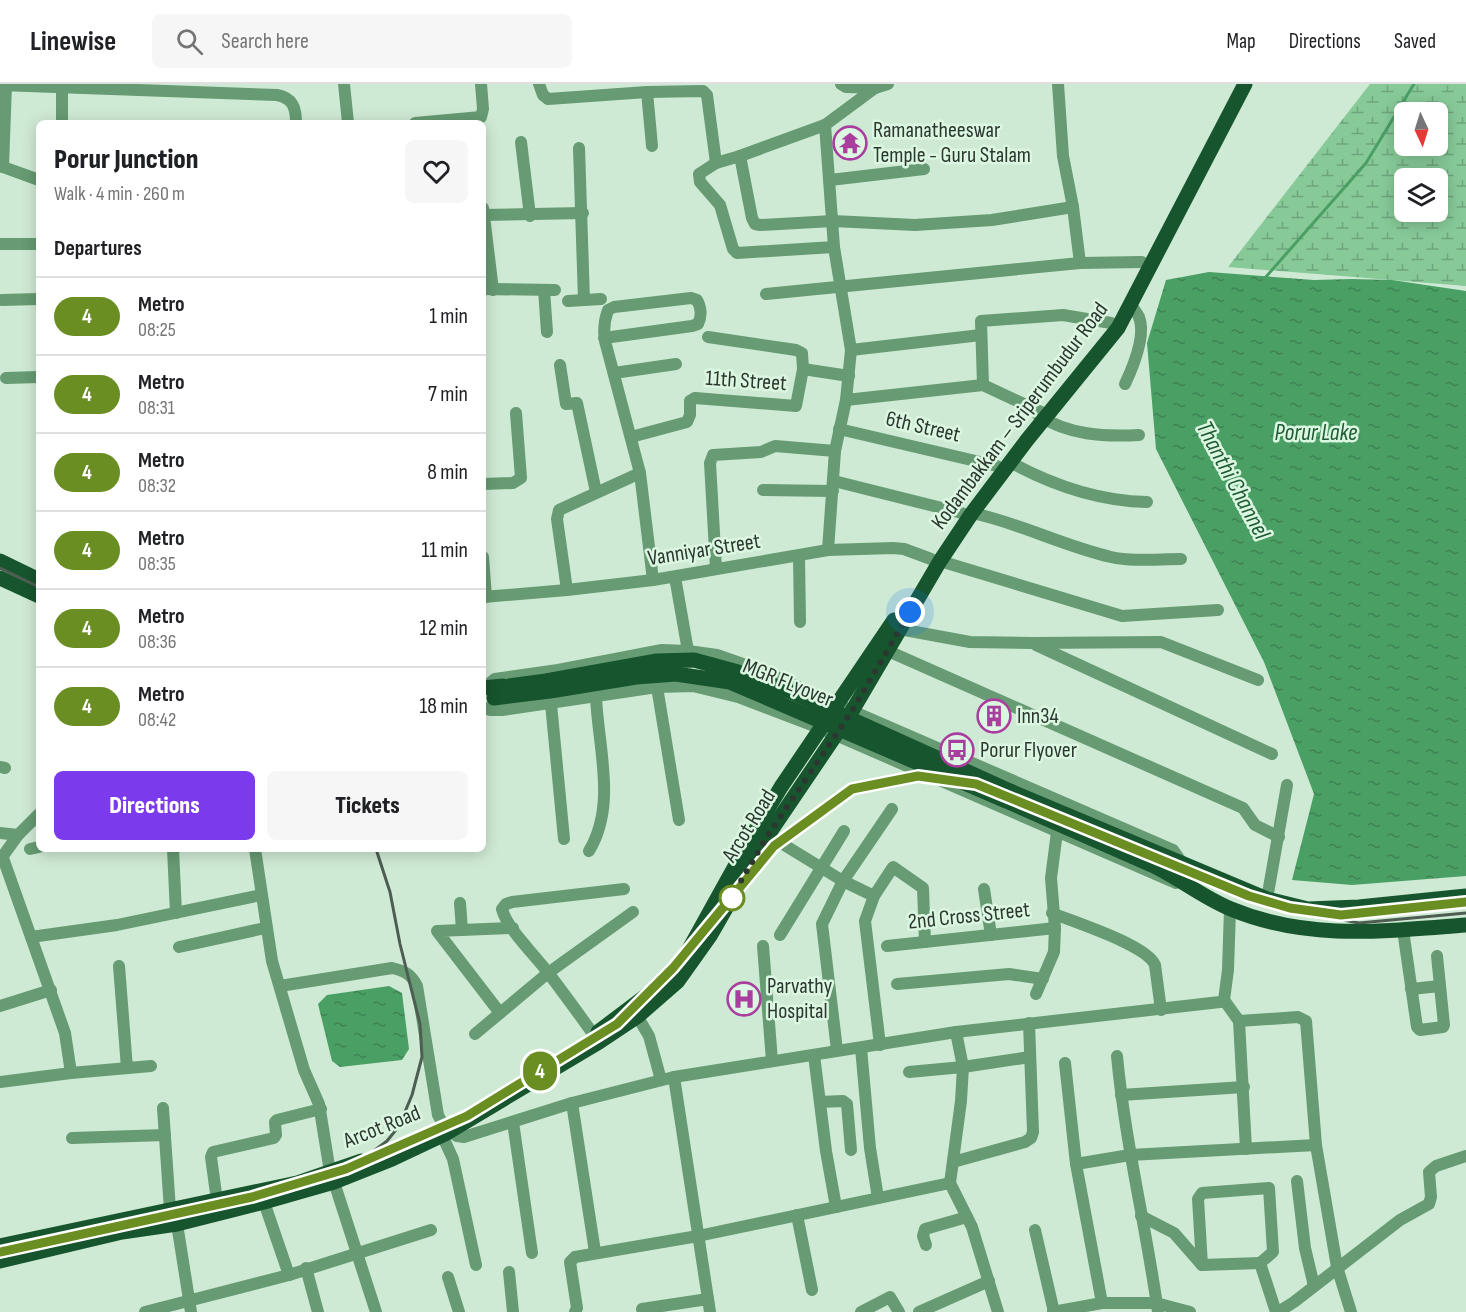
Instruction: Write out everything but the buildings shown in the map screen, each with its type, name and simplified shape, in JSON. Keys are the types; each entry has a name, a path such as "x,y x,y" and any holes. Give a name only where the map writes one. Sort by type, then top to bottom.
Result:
{"main road":[{"name":"Kodambakkam – Sriperumbudur Road","path":"1041,416 1118,328 1131,305 1158,242 1238,84"},
{"name":"Kodambakkam – Sriperumbudur Road","path":"845,708 876,645 886,634 967,513 1111,323 1127,298 1142,262 1158,242 1245,84"},
{"name":"Kodambakkam – Sriperumbudur Road","path":"828,733 888,651 936,560"},
{"path":"0,561 36,575"},
{"path":"0,578 36,595"},
{"name":"MGR FLyover","path":"488,694 657,661 694,660 738,672 791,692 1010,791 1160,862 1186,886 1230,909 1269,923 1307,930 1364,933 1466,925"},
{"name":"Arcot Road","path":"0,1246 264,1202 332,1177 368,1159 445,1131 597,1039 678,981 697,955 828,733"},
{"name":"Arcot Road","path":"635,1012 670,976 687,953 753,834 782,787 828,733"},
{"path":"902,765 915,738"},
{"name":"MGR FLyover","path":"1160,862 1182,863 1267,899 1308,909 1359,907 1466,896"},
{"name":"Arcot Road","path":"0,1261 122,1232 174,1217 217,1201 332,1177"}],"street":[{"path":"344,84 348,120"},
{"path":"472,120 481,117 483,113 481,84"},
{"path":"539,84 543,95 549,99 647,92 700,90 706,92 716,163"},
{"path":"841,84 846,87 874,88 888,84"},
{"path":"1058,84 1063,156 1073,207 1080,263"},
{"path":"36,179 1,166 3,85 62,85 277,95 285,97 294,106 296,120"},
{"path":"62,85 62,120"},
{"path":"834,248 741,254 734,251 720,205 699,179 699,174 716,163 825,125 874,88"},
{"path":"647,92 652,146"},
{"path":"825,125 834,248 851,350 846,400 835,451 828,550"},
{"path":"521,142 530,216"},
{"path":"579,148 583,213 584,300"},
{"path":"740,156 753,221 760,225 833,221 926,224 992,220 1073,207"},
{"path":"830,180 924,170"},
{"path":"486,213 530,216 583,213"},
{"path":"0,244 36,244"},
{"path":"486,259 488,290 549,290 547,332"},
{"path":"766,294 1080,263 1142,262"},
{"path":"604,338 698,324 701,318 700,305 697,300 691,298 614,307 608,310 604,321 604,338 640,473 653,580"},
{"path":"2,300 36,299"},
{"path":"568,301 601,299"},
{"path":"1125,384 1135,362 1140,329 1138,317 1131,305"},
{"path":"983,385 981,321 1063,315 1111,323"},
{"path":"851,350 981,335"},
{"path":"708,337 799,351 804,356 803,369"},
{"path":"614,373 676,364"},
{"path":"560,365 566,404 577,403 596,492"},
{"name":"11th Street","path":"631,437 687,422 690,415 690,401 695,398 796,406 803,369 849,376"},
{"path":"6,378 36,376"},
{"path":"846,400 983,385 1058,427 1075,432 1116,436 1139,435"},
{"path":"486,484 513,483 521,478 516,412"},
{"name":"6th Street","path":"839,429 1004,464 1039,478 1088,493 1123,501 1147,502"},
{"path":"716,568 710,463 713,455 760,452 775,446 835,451"},
{"path":"567,590 557,514 562,508 640,473"},
{"path":"763,490 833,486 1024,526 1112,557 1134,560 1181,559"},
{"name":"Vanniyar Street","path":"486,597 675,577 828,550 893,548 903,549 1122,616 1218,610"},
{"path":"799,556 800,622"},
{"path":"675,577 688,651"},
{"path":"899,630 970,642 1161,642 1258,680"},
{"path":"1033,643 1272,754"},
{"path":"1182,863 1173,850 781,679 717,656 663,650 558,670 495,679 488,694 490,710 551,704 657,687 693,686 738,697 828,733 1169,882 1186,886"},
{"path":"888,651 1243,808 1255,825 1279,837"},
{"path":"768,708 781,679"},
{"path":"657,687 679,820"},
{"path":"589,851 600,830 604,810 596,697"},
{"path":"551,704 564,839"},
{"path":"1267,899 1287,785"},
{"path":"837,1050 822,924 843,881 892,809"},
{"path":"36,817 18,835 1,859 51,990 65,1033 71,1073"},
{"path":"780,935 844,831"},
{"path":"1036,994 1054,952 1055,928 1051,878 1058,832"},
{"path":"0,833 18,835"},
{"path":"768,835 843,881 874,896"},
{"path":"172,852 176,913"},
{"path":"255,852 265,928 272,961 304,1070 321,1110 332,1177 376,1312"},
{"path":"880,1045 865,926 874,896 893,867 922,888 925,942"},
{"path":"984,889 991,935"},
{"path":"597,1039 502,911 506,904 624,890"},
{"path":"31,938 117,925 261,895"},
{"path":"460,903 462,930"},
{"path":"1230,909 1228,970 1224,1000 1239,1021 1246,1149"},
{"path":"475,1034 548,973 633,912"},
{"path":"1052,913 1136,947 1152,958 1161,1010"},
{"path":"179,947 265,928"},
{"path":"500,1013 431,931 513,928"},
{"name":"2nd Cross Street","path":"887,946 1055,928"},
{"path":"1403,930 1417,1027 1420,1030 1444,1026 1437,956"},
{"path":"763,946 772,1061"},
{"path":"119,966 127,1068"},
{"path":"280,986 392,969 408,973 413,977 417,986 438,1115 453,1160 476,1265"},
{"path":"897,984 1009,974 1043,979"},
{"path":"1412,989 1440,986"},
{"path":"0,1006 51,990"},
{"path":"445,1131 464,1137 572,1103 674,1077 957,1032 1161,1010 1224,1000"},
{"path":"635,1012 649,1035 661,1080"},
{"path":"1239,1021 1298,1017 1306,1021 1316,1145 1337,1267 1351,1312"},
{"path":"953,1162 1025,1142 1031,1137 1033,1132 1029,1023"},
{"path":"957,1032 963,1067 950,1183 968,1217 998,1312"},
{"path":"861,1048 870,1148 878,1198"},
{"path":"814,1055 836,1207"},
{"path":"1117,1056 1130,1155 1157,1308"},
{"path":"909,1072 1030,1057"},
{"path":"1065,1063 1076,1164 1102,1303"},
{"path":"0,1082 151,1066"},
{"path":"642,1309 709,1306 674,1077"},
{"path":"1121,1095 1244,1086"},
{"path":"820,1102 843,1101 847,1104 851,1150"},
{"path":"572,1103 595,1252"},
{"path":"164,1108 174,1217 190,1307"},
{"path":"217,1201 211,1157 213,1152 274,1138 277,1120 321,1110"},
{"path":"513,1122 532,1253"},
{"path":"72,1138 165,1136"},
{"path":"1076,1164 1130,1155 1316,1145"},
{"path":"1260,1263 1277,1312 1294,1302 1400,1220 1429,1204 1431,1197 1428,1174 1432,1169 1466,1156"},
{"path":"1297,1180 1305,1248 1314,1286"},
{"path":"575,1312 577,1308 570,1262 574,1257 698,1236 950,1183"},
{"path":"1141,1216 1174,1233 1203,1265 1260,1263 1274,1252 1269,1188 1202,1193 1198,1199 1203,1265"},
{"path":"264,1202 289,1275"},
{"path":"797,1215 812,1290"},
{"path":"926,1245 923,1236 925,1229 968,1217"},
{"path":"145,1312 190,1307 306,1268 431,1230"},
{"path":"1035,1230 1054,1312 1102,1303 1190,1312"},
{"path":"306,1268 318,1312"},
{"path":"509,1272 513,1312"},
{"path":"448,1276 459,1312"},
{"path":"919,1312 989,1281"},
{"path":"861,1312 890,1297 899,1312"}],"green space":[{"path":"1370,84 1466,84 1466,286 1228,267"}],"water":[{"name":"Porur Lake","path":"1209,272 1314,280 1392,280 1466,291 1466,876 1352,885 1292,880 1314,794 1264,662 1156,449 1147,343 1166,280"},
{"path":"389,986 402,993 409,1049 402,1060 340,1067 332,1061 318,1004 327,995"}],"waterway":[{"name":"Thanthi Channel","path":"1264,279 1366,163 1414,84"}],"railway":[{"path":"0,568 36,586"},
{"path":"0,1252 252,1197 346,1169 467,1116 617,1024 673,968 774,846 852,789 918,776 976,785 1249,896 1290,908 1341,915 1466,902"},
{"path":"375,1150 387,1141 399,1126 412,1095 422,1057 420,1024 390,892 377,852"},
{"path":"1338,919 1359,923 1466,913"}],"metro line":[{"name":"4","path":"0,1252 252,1197 346,1169 467,1116 617,1024 673,968 774,846 852,789 918,776 976,784 1249,896 1290,908 1341,915 1466,902"}],"place":[{"name":"Ramanatheeswar Temple - Guru Stalam","path":"850,143"},
{"name":"Inn34","path":"994,716"},
{"name":"Porur Flyover","path":"957,750"},
{"name":"Parvathy Hospital","path":"744,999"}],"route":[{"path":"732,898 728,903 768,835 852,711 910,612"}]}
